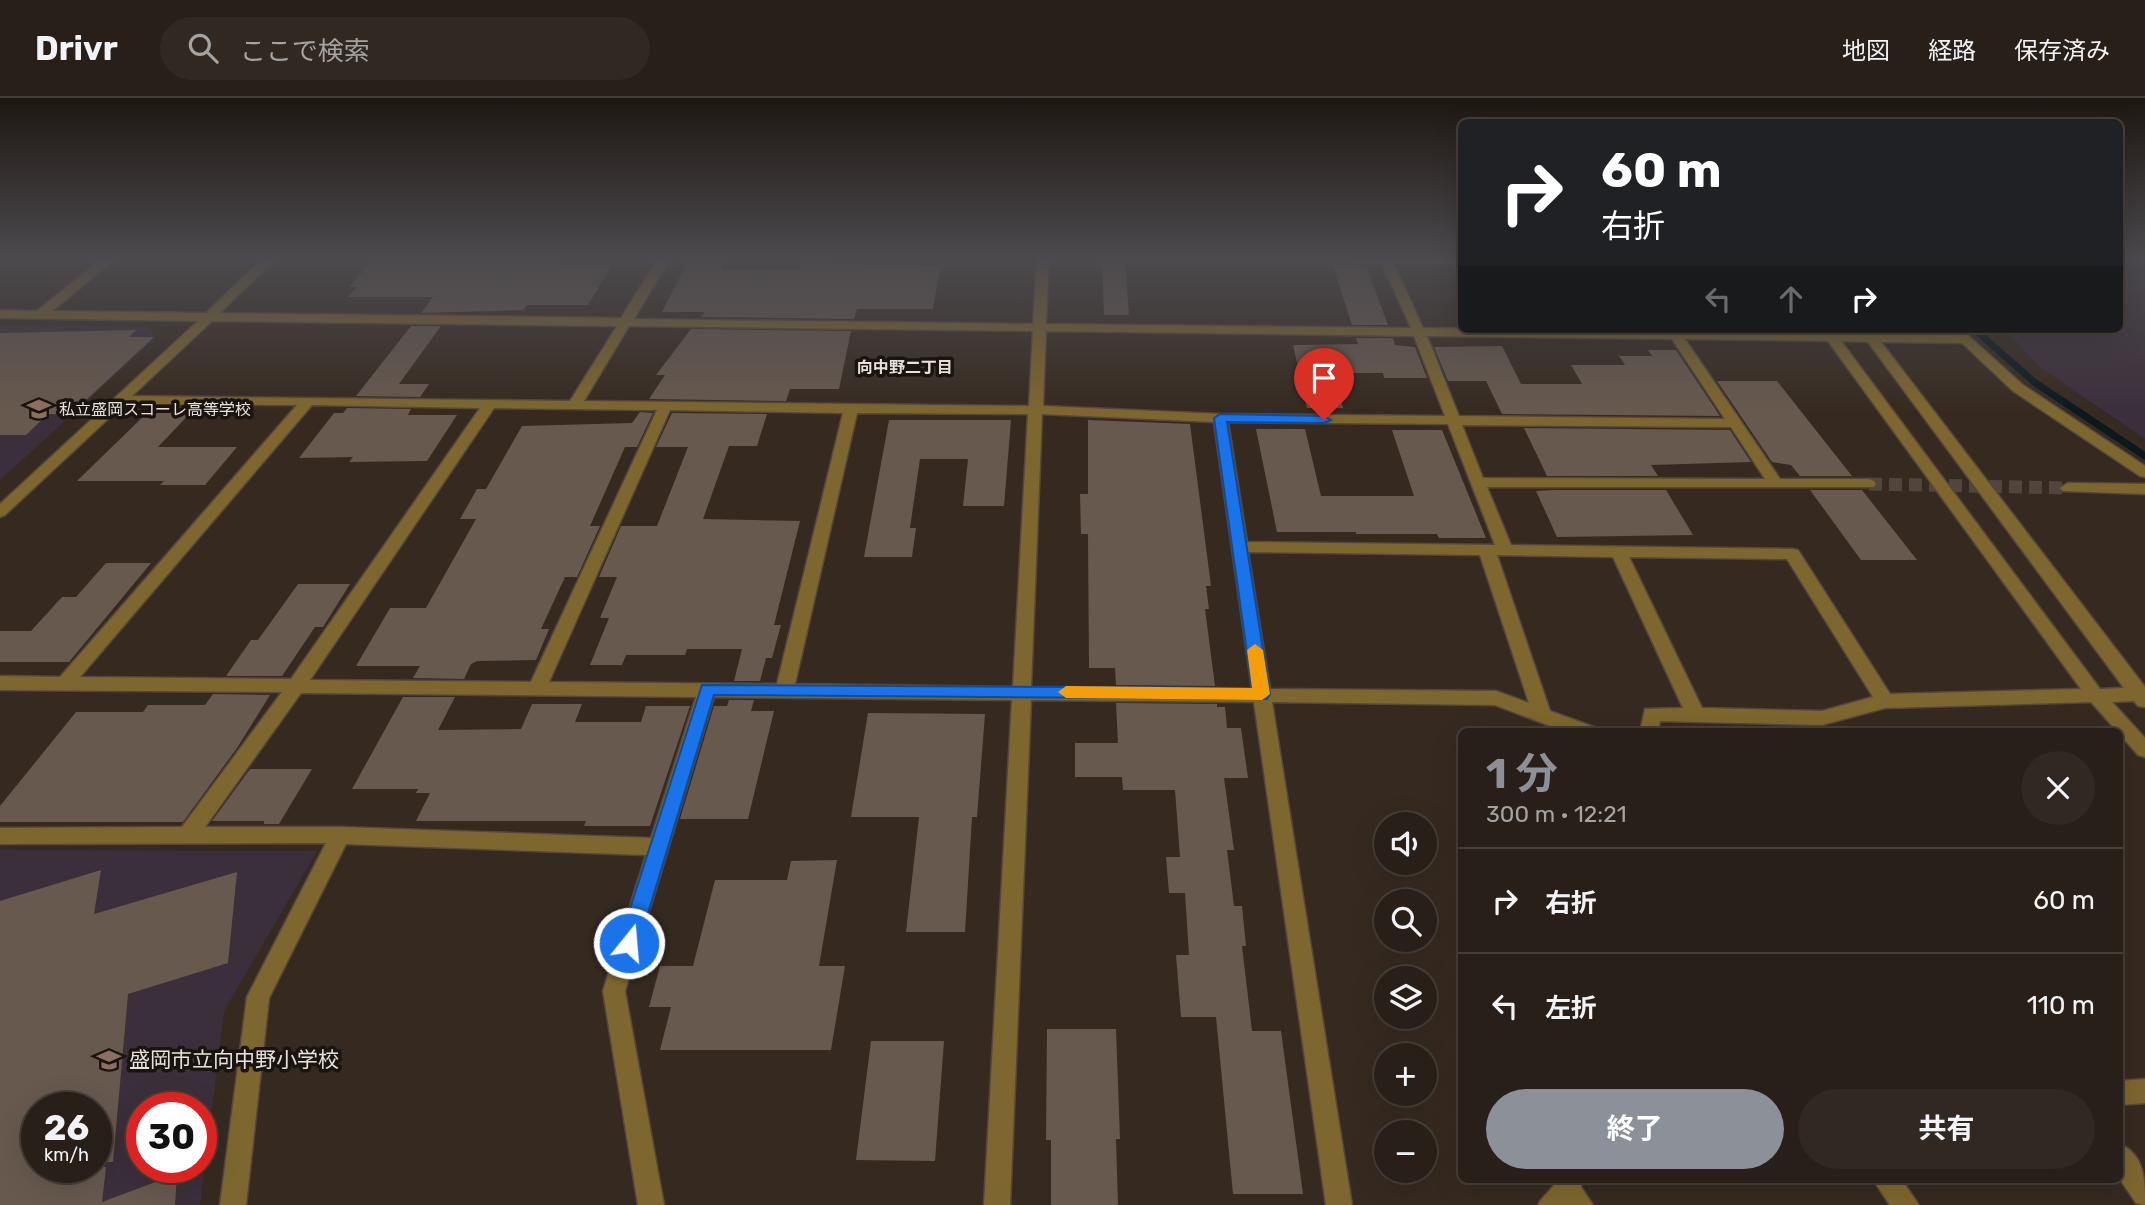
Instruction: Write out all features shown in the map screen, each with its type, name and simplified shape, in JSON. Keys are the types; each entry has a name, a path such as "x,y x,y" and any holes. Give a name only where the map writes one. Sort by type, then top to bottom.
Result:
{"street":[{"path":"41,314 48,309"},
{"path":"0,512 218,309"},
{"path":"575,404 633,309"},
{"path":"997,1205 1040,309"},
{"path":"1408,309 1478,482 1542,715"},
{"path":"0,314 1458,333"},
{"path":"1676,333 1776,484"},
{"path":"1829,333 1960,334 2018,388 2145,473"},
{"path":"1829,333 2096,696 2145,750"},
{"path":"1869,334 2143,697"},
{"path":"122,400 1035,410 1220,418 1735,423"},
{"path":"65,683 308,401"},
{"path":"187,837 297,685 490,403"},
{"path":"538,687 665,407"},
{"path":"785,690 851,409"},
{"path":"1220,418 1339,1205"},
{"path":"1478,482 1869,484"},
{"path":"2068,488 2145,489"},
{"path":"1240,547 1792,554 1885,701"},
{"path":"1619,552 1696,715"},
{"path":"0,682 1496,698 1576,728"},
{"path":"651,1205 614,990 707,689"},
{"path":"1650,728 1652,714 1827,725 1885,701 2143,697"},
{"path":"233,1205 258,998 340,835"},
{"path":"0,836 340,835 659,847"},
{"path":"2123,1093 2145,1091"},
{"path":"2123,1162 2145,1194"},
{"path":"1888,1183 1906,1205"}],"shaded area":[{"path":"2123,309 2145,309 2145,439 2040,367 2008,333 2123,333"},
{"name":"私立盛岡スコーレ高等学校","path":"0,325 149,327 156,338 0,480"},
{"name":"盛岡市立向中野小学校","path":"0,850 317,851 224,1011 214,1092 126,1092 126,1183 203,1183 200,1205 0,1205"}],"building":[{"path":"424,309 524,309 523,310 421,313"},
{"path":"664,309 933,309 857,309 854,319 701,317 705,312 662,312"},
{"path":"1104,309 1129,309 1129,315 1104,315"},
{"path":"1347,309 1382,309 1388,325 1352,325"},
{"path":"411,326 441,326 399,384 429,384 420,397 356,396"},
{"path":"691,329 851,331 839,389 790,389 786,401 649,399 665,375 656,375"},
{"name":"私立盛岡スコーレ高等学校","path":"136,330 129,337 154,337 71,414 48,414 26,435 0,435 0,333"},
{"path":"1356,338 1393,338 1395,345 1415,347 1427,378 1384,378 1383,373 1333,373 1343,408 1307,408 1293,345 1358,344"},
{"path":"1502,346 1521,384 1582,384 1571,365 1625,365 1619,356 1652,356 1648,350 1676,350 1720,416 1502,414 1486,381 1448,381 1434,347"},
{"path":"1717,381 1777,381 1852,476 1800,476 1791,465 1772,462"},
{"path":"153,407 196,407 158,447 237,447 205,485 160,485 164,481 77,481"},
{"path":"347,408 411,409 408,415 457,415 427,461 349,462 353,457 299,458 334,413 343,413"},
{"path":"640,412 653,413 637,447 625,447 590,526 600,526 577,577 565,577 541,629 549,629 536,660 477,661 471,664 464,679 413,678 420,666 356,666 390,608 426,608 476,519 460,519 477,489 486,489 522,426 632,423"},
{"path":"672,413 767,414 757,446 729,446 703,519 800,521 774,625 781,625 772,658 766,658 760,681 734,681 742,649 687,649 685,655 626,655 622,665 590,665 609,618 600,618 617,577 599,577 621,526 657,526 688,447 656,447"},
{"path":"889,420 1011,420 1004,506 963,506 968,459 920,459 910,528 916,528 912,557 864,557"},
{"path":"1088,420 1190,424 1211,586 1206,586 1209,609 1205,609 1215,686 1116,685 1115,668 1089,668 1088,534 1081,534 1080,494 1088,494"},
{"path":"1524,428 1730,430 1751,462 1651,465 1658,476 1547,476"},
{"path":"1256,429 1305,429 1321,496 1414,496 1392,430 1442,430 1486,538 1439,538 1437,534 1277,532"},
{"path":"1666,490 1693,535 1557,537 1536,491"},
{"path":"1810,490 1862,490 1917,560 1861,560"},
{"path":"106,563 151,563 69,662 0,662 0,631 31,631 62,597 76,597"},
{"path":"298,584 350,584 323,627 315,627 282,676 226,676 251,640 258,640"},
{"path":"213,694 270,695 237,748 183,822 0,822 0,806 76,712 143,712 148,705 205,705"},
{"path":"403,697 455,697 438,730 521,729 532,704 582,704 575,722 641,722 646,706 690,706 650,826 584,826 586,821 416,821 430,793 416,793 418,789 352,789"},
{"path":"729,700 754,700 751,711 774,711 748,819 680,819 714,706 727,706"},
{"path":"1116,703 1217,704 1217,707 1225,707 1227,728 1241,728 1248,778 1224,778 1234,850 1227,850 1234,906 1242,906 1246,946 1242,946 1252,1031 1281,1031 1303,1194 1233,1194 1216,1017 1181,1017 1176,955 1189,955 1185,893 1169,893 1166,857 1180,857 1175,790 1123,790 1122,777 1075,777 1075,743 1118,743"},
{"path":"868,713 985,714 977,817 972,817 965,932 906,932 919,817 851,817"},
{"path":"250,769 312,769 279,824 264,824 264,821 212,821"},
{"path":"837,860 819,966 845,966 831,1050 660,1050 671,1007 649,1007 660,966 693,966 715,880 787,880 791,861"},
{"path":"101,870 94,914 237,872 228,963 128,994 113,1162 112,1092 21,1092 21,1183 104,1183 102,1202 153,1183 176,1183 175,1205 0,1205 0,901"},
{"path":"1047,1029 1116,1029 1120,1139 1116,1139 1118,1205 1051,1205 1051,1140 1046,1140"},
{"path":"871,1041 944,1041 935,1161 856,1160"}],"waterway":[{"path":"1979,333 2034,382 2145,456"}],"tunnel":[{"path":"1869,484 2068,488"}],"slow traffic":[{"path":"1066,692 1262,694 1255,650"}],"place":[{"name":"私立盛岡スコーレ高等学校","path":"39,409"},
{"name":"盛岡市立向中野小学校","path":"109,1060"}],"district":[{"name":"向中野二丁目","path":"905,367"}],"route":[{"path":"629,943 707,689 1262,694 1220,418 1324,420"}]}
